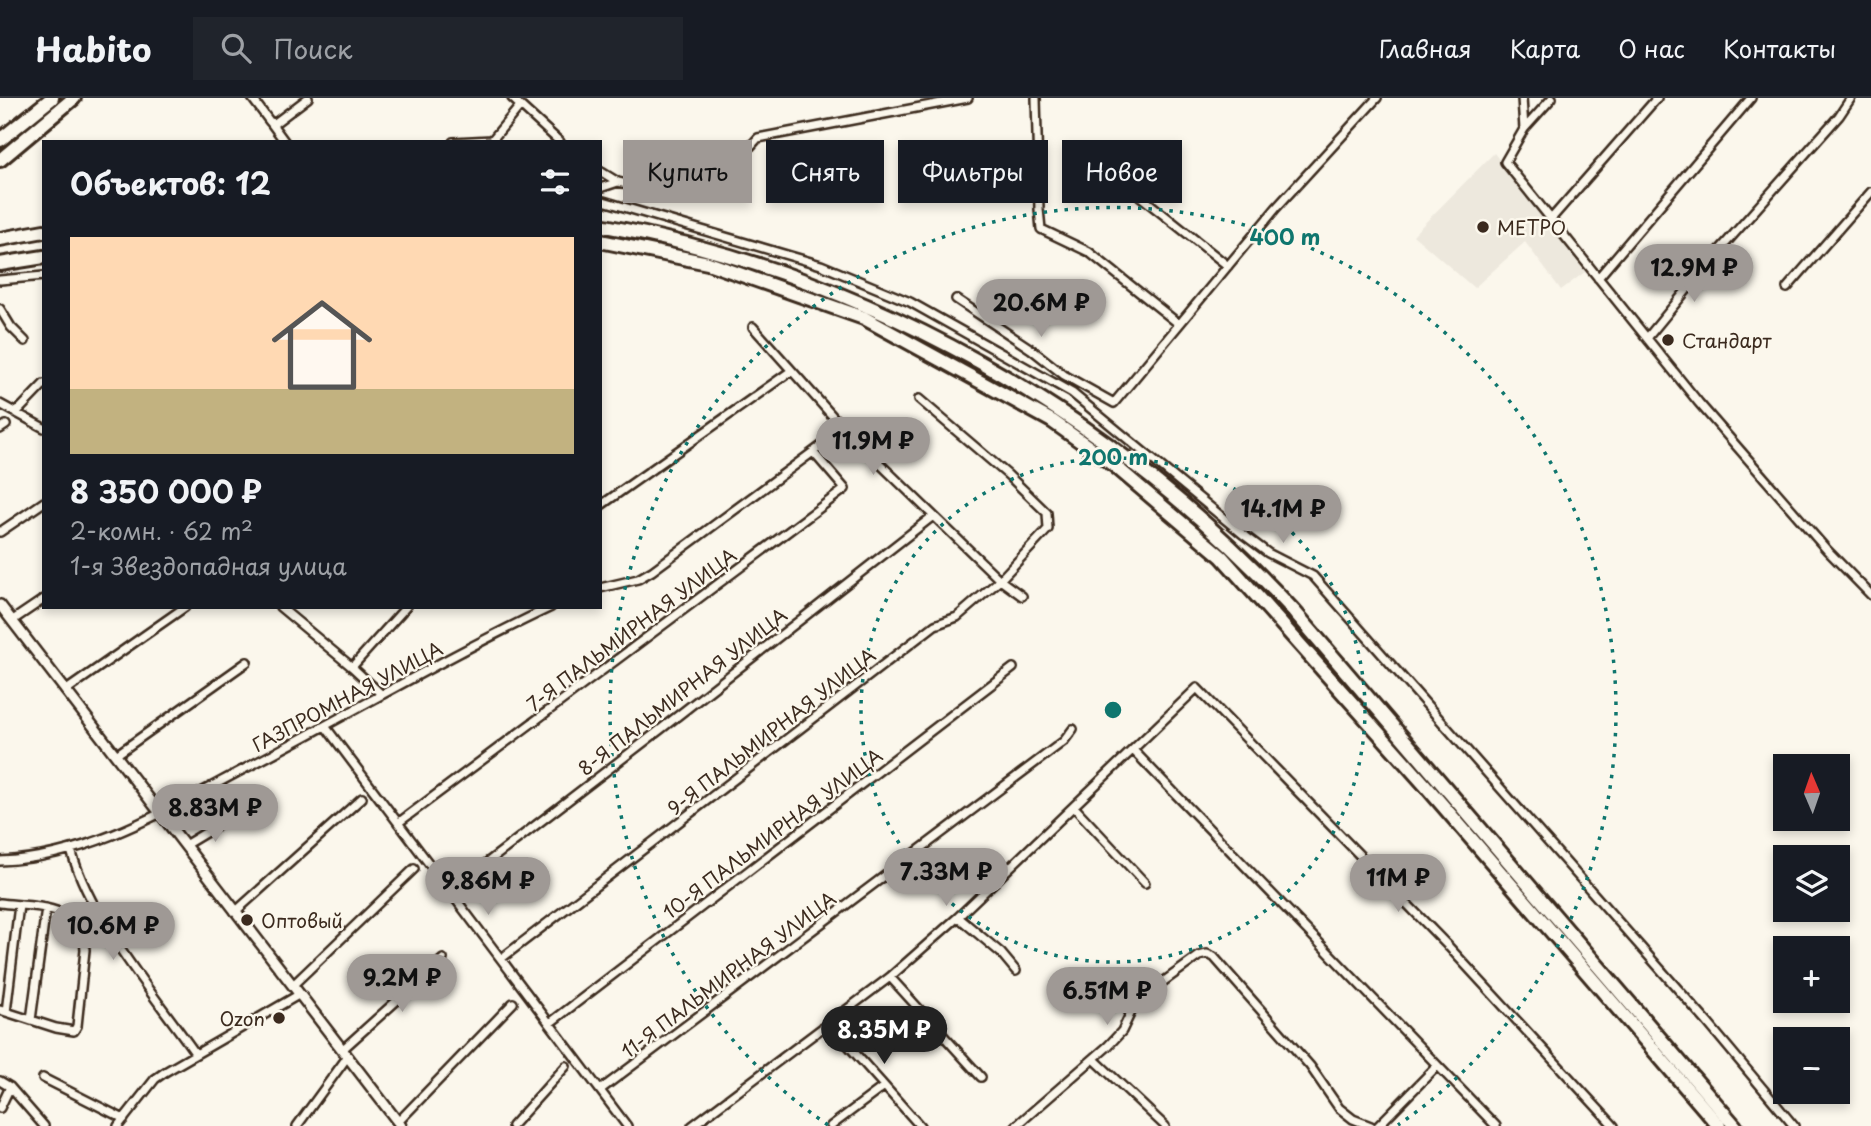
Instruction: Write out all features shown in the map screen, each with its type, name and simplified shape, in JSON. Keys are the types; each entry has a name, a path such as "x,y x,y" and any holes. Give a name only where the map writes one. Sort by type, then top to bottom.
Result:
{"main road":[{"path":"0,140 52,98"},
{"path":"0,160 74,98"},
{"path":"602,225 667,239 757,265 886,314 934,337 1019,385 1076,421 1144,471 1234,549 1301,618 1735,1126"},
{"path":"4,237 42,231"},
{"path":"602,242 708,263 864,318 1052,421 1115,467 1222,557 1426,785 1719,1126"},
{"path":"0,264 42,257"}],"street":[{"path":"252,98 274,122 284,140"},
{"path":"274,122 308,98"},
{"path":"512,98 558,140"},
{"path":"602,172 618,182 675,195 722,178 758,138 968,98"},
{"path":"1036,98 1041,229 1089,252 1179,324"},
{"path":"957,299 1064,375 1114,403 1276,208 1377,98"},
{"path":"1522,98 1524,129"},
{"path":"1552,98 1524,129 1505,162 1699,403 1871,595"},
{"path":"1551,219 1657,98"},
{"path":"1598,278 1751,98"},
{"path":"1648,337 1718,252 1839,116 1851,98"},
{"path":"492,140 520,106"},
{"path":"602,187 618,182"},
{"path":"1787,288 1871,192"},
{"path":"602,201 821,265 910,302 1072,393 1244,535 1268,553 1313,576 1706,1022 1794,1126"},
{"path":"1149,203 1228,266"},
{"path":"0,280 42,276"},
{"path":"0,309 25,341"},
{"path":"753,327 844,429 1000,580 1022,596"},
{"path":"602,505 791,370"},
{"path":"16,413 42,386"},
{"name":"9-Я ПАЛЬМИРНАЯ УЛИЦА","path":"502,958 934,625 957,617 1000,580 1048,529 1047,513 1008,475 919,399"},
{"path":"0,404 42,427"},
{"path":"602,588 638,579 652,571 844,429"},
{"name":"7-Я ПАЛЬМИРНАЯ УЛИЦА","path":"398,823 845,488 814,453"},
{"path":"0,532 42,503"},
{"name":"8-Я ПАЛЬМИРНАЯ УЛИЦА","path":"450,891 933,516"},
{"path":"13,621 42,600"},
{"path":"0,605 400,1124 513,1003"},
{"path":"65,691 182,609"},
{"path":"282,609 381,694"},
{"path":"352,667 403,609"},
{"name":"ГАЗПРОМНАЯ УЛИЦА","path":"0,861 48,856 128,830 381,694 547,609"},
{"path":"116,755 247,662"},
{"name":"10-Я ПАЛЬМИРНАЯ УЛИЦА","path":"550,1023 1013,668"},
{"path":"692,1126 890,977 1074,807 1197,688 1449,947 1614,1126"},
{"path":"325,726 627,1126"},
{"name":"11-Я ПАЛЬМИРНАЯ УЛИЦА","path":"600,1090 1064,741 1073,729"},
{"path":"1133,750 1496,1126"},
{"path":"235,912 362,798"},
{"path":"1074,807 1145,883"},
{"path":"185,845 230,818"},
{"path":"71,850 82,883 97,910 195,1053"},
{"path":"293,985 414,869"},
{"path":"0,903 19,905 46,908 69,916 85,937 77,1026 74,1031 3,1011 19,905"},
{"path":"31,1020 46,908"},
{"path":"958,916 1001,953 1016,971"},
{"path":"1022,1124 1122,1031 1142,997 1199,956 1207,954 1214,957 1310,1066 1339,1108 1353,1119 1371,1126"},
{"path":"297,1126 346,1052 443,959"},
{"path":"890,977 981,1077"},
{"path":"43,1078 121,1123 155,1079 195,1053 300,994"},
{"path":"829,1024 920,1126"},
{"path":"1094,1059 1165,1126"},
{"path":"512,1126 566,1066"},
{"path":"1378,1126 1437,1066"},
{"path":"0,1081 10,1087 44,1126"},
{"path":"0,1108 10,1087"},
{"path":"831,1126 883,1087"}],"shaded area":[{"path":"1494,153 1585,272 1561,290 1525,242 1474,288 1413,235"}],"place":[{"name":"МЕТРО","path":"1483,227"},
{"name":"Стандарт","path":"1668,340"},
{"name":"Оптовый","path":"247,920"},
{"name":"Ozon","path":"279,1018"}]}
